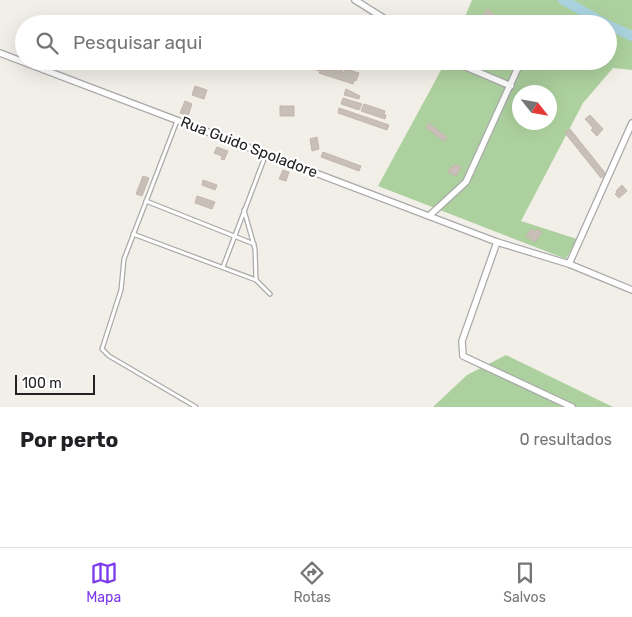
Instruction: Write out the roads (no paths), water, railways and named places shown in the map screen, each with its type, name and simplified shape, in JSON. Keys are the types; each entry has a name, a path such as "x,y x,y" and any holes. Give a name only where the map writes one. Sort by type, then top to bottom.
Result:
{"street":[{"path":"355,0 379,15"},
{"name":"Rua Guido Spoladore","path":"0,53 15,59"},
{"name":"Rua Guido Spoladore","path":"45,70 497,242 569,264 632,290"},
{"path":"473,70 511,86"},
{"path":"428,216 466,182 517,70"},
{"path":"569,264 632,123"},
{"path":"497,242 462,341 463,356 572,407"}],"lane":[{"path":"177,120 124,259 121,290 102,349 109,356 196,407"},
{"path":"222,267 266,154"},
{"path":"146,201 254,244"},
{"path":"244,210 255,249 256,280"},
{"path":"134,234 256,280 270,294"}],"waterway":[{"path":"563,0 590,15"},
{"path":"617,29 632,36"}]}
